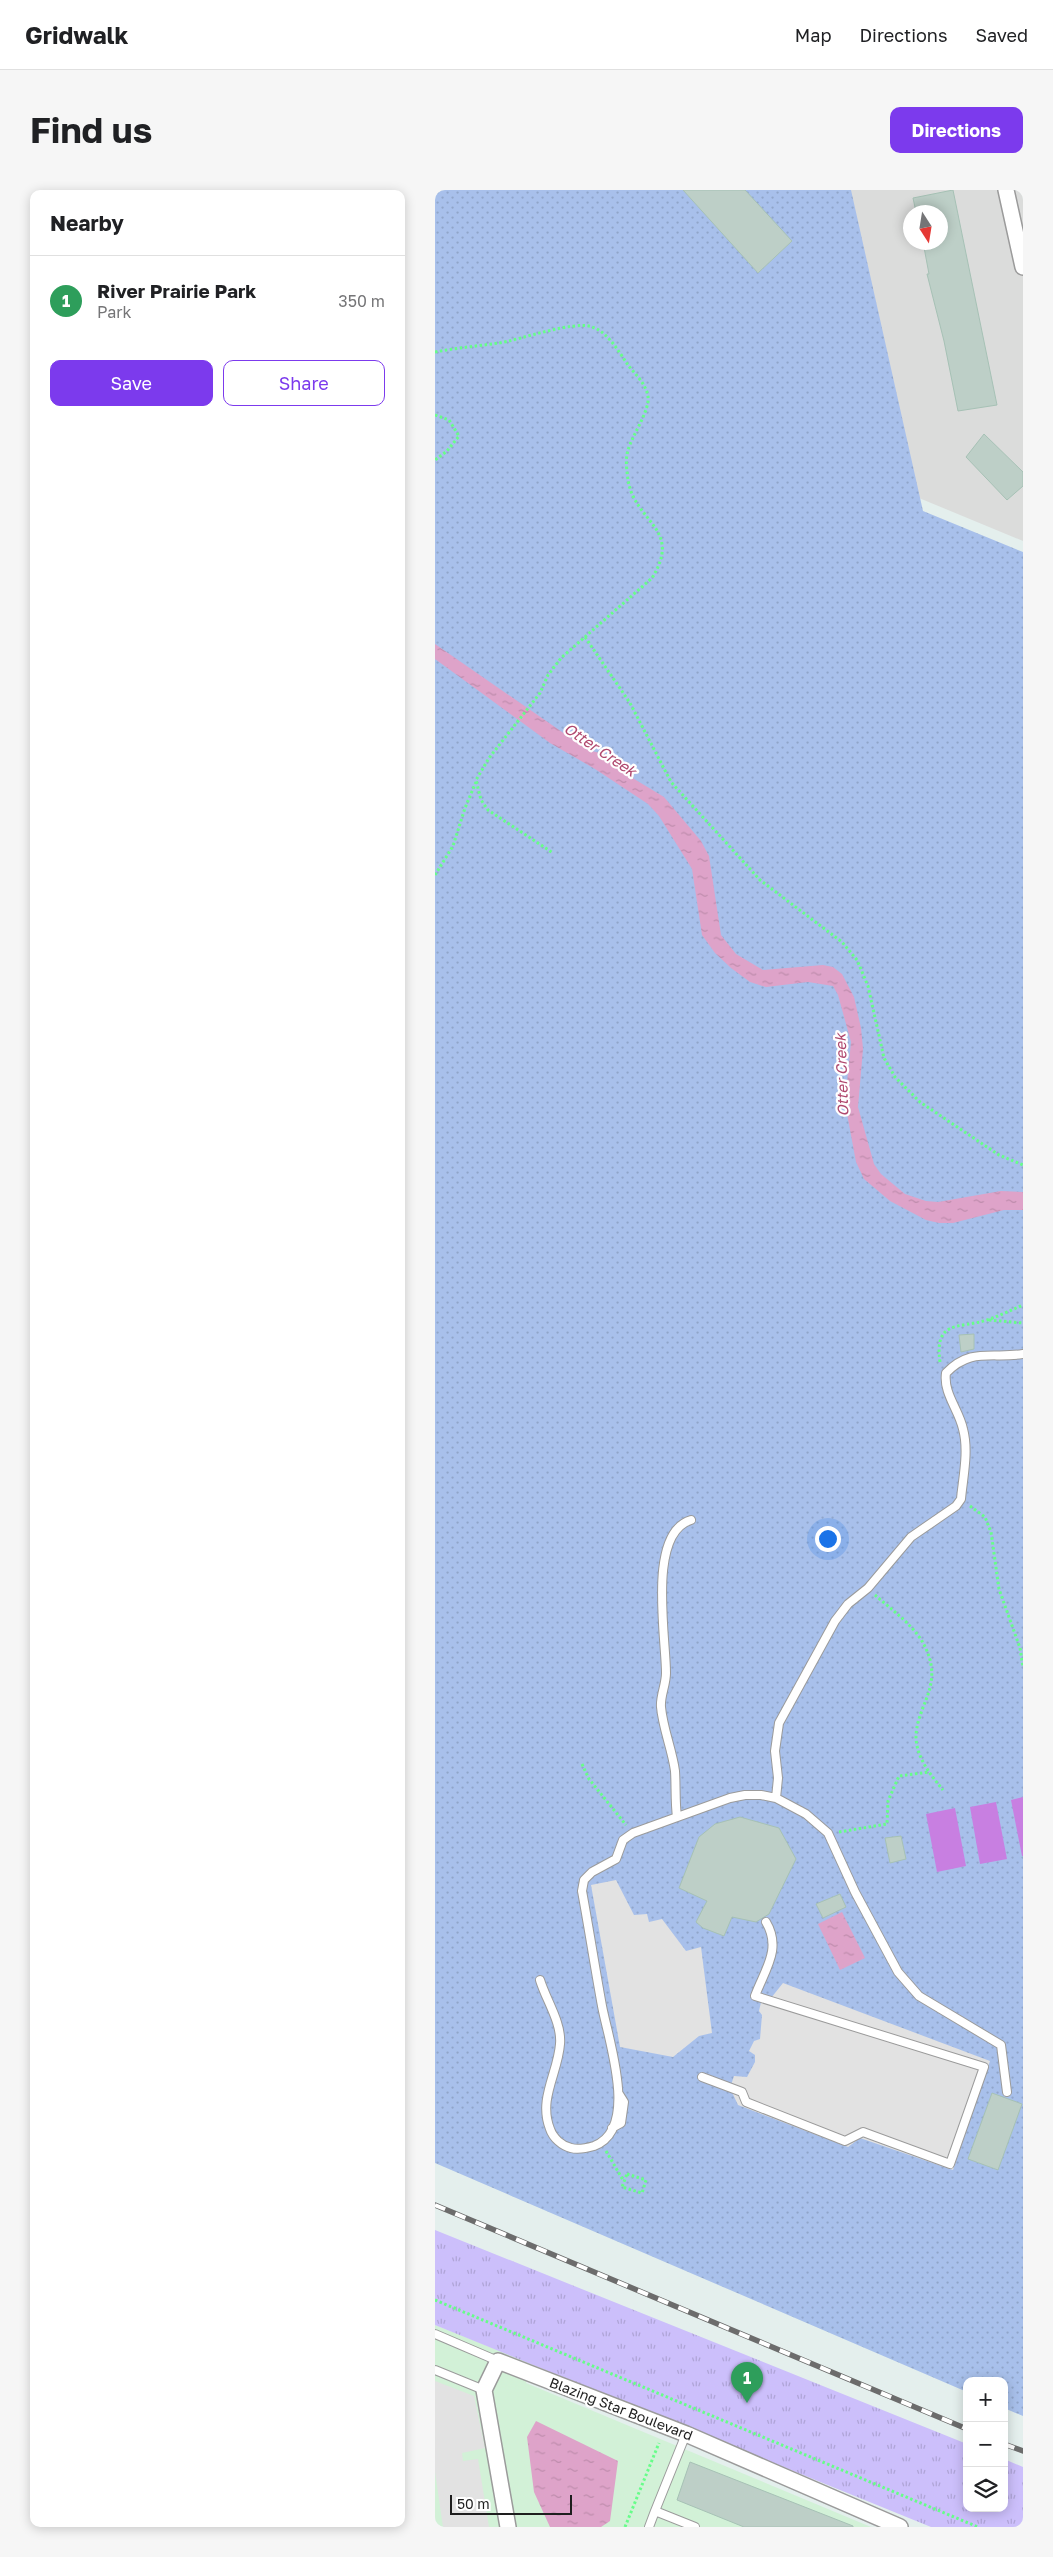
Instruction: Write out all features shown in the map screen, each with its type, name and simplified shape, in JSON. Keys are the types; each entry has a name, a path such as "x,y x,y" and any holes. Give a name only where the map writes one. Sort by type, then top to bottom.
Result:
{"street":[{"path":"1012,195 1023,267"},
{"path":"498,2361 484,2390 508,2527"},
{"name":"Blazing Star Boulevard","path":"498,2361 686,2434 900,2527"}],"lane":[{"path":"776,1798 775,1751 779,1722 835,1621 848,1604 868,1588 911,1537 956,1506 961,1499 965,1446 964,1429 948,1393 946,1374 962,1360 972,1356 1023,1354"},
{"path":"677,1817 675,1772 661,1707 666,1673 663,1591 664,1561 668,1544 675,1529 682,1523 691,1520"},
{"path":"540,1980 556,2021 560,2043 548,2091 546,2110 550,2130 561,2144 570,2148 579,2149 602,2143 613,2128 619,2094 614,2050 604,2018 582,1891 584,1880 592,1872 616,1859 623,1840 633,1833 745,1795 761,1795 776,1798 806,1814 828,1833 855,1892 898,1972 919,1996 1001,2045 1007,2092"},
{"path":"702,2077 742,2092 746,2102 845,2141 863,2132 950,2164 983,2067 755,1996 774,1950 773,1934 766,1922"},
{"path":"435,2334 498,2361"},
{"path":"435,2370 484,2390"},
{"path":"649,2527 686,2434"},
{"path":"655,2511 695,2527"}],"path":[{"path":"435,352 501,342 576,326 592,327 608,338 645,388 649,399 628,450 626,463 628,482 634,501 659,533 663,549 662,562 652,578 561,658 548,675 541,693 489,758 465,808 453,846 435,875"},
{"path":"435,415 449,420 459,436 447,451 435,460"},
{"path":"585,637 630,703 671,782 760,880 831,933 857,960 868,986 884,1058 895,1077 920,1102 999,1155 1023,1165"},
{"path":"477,780 481,800 488,810 553,853"},
{"path":"988,1320 1023,1305"},
{"path":"946,1374 941,1364 939,1346 947,1331 964,1323 988,1320 1023,1323"},
{"path":"961,1499 985,1518 991,1532 999,1589 1020,1648 1023,1667"},
{"path":"868,1588 919,1636 927,1651 931,1668 931,1684 928,1698 917,1725 916,1737 918,1749 929,1772 943,1790"},
{"path":"582,1764 589,1779 633,1833"},
{"path":"828,1833 887,1824 888,1801 899,1776 929,1772"},
{"path":"602,2143 624,2181 623,2187 642,2193 646,2180 627,2174 624,2181"},
{"path":"435,2300 978,2527"},
{"path":"625,2527 659,2443"}],"shaded area":[{"path":"435,190 851,190 923,511 1023,552 1023,2416 1008,2410 1008,2377 963,2377 963,2390 435,2163"},
{"path":"847,190 1023,190 1023,541 919,498"},
{"path":"1023,1797 1023,1856 1022,1856 1011,1800"},
{"path":"996,1802 1007,1859 980,1864 970,1807"},
{"path":"955,1808 966,1866 937,1872 926,1814"},
{"path":"616,1880 634,1915 647,1914 649,1922 662,1919 686,1951 701,1947 712,2033 699,2036 673,2057 620,2047 591,1885"},
{"path":"783,1983 990,2061 953,2170 860,2138 848,2147 738,2105 730,2088 734,2076 747,2077 755,2062 755,2055 749,2051 754,2041 760,2039 762,2015 759,2011 762,1998 771,1998"},
{"path":"435,2325 530,2363 526,2383 871,2527 435,2527"},
{"path":"435,2381 474,2396 485,2448 462,2453 463,2461 478,2459 489,2527 443,2527 435,2472"}],"green space":[{"path":"435,2230 963,2442 963,2512 1008,2512 1008,2461 1023,2467 1023,2527 931,2527 435,2325"}],"water":[{"path":"435,644 588,750 608,755 615,759 621,771 664,797 701,841 709,856 721,935 736,954 763,970 823,965 833,967 842,974 854,997 861,1028 863,1049 858,1107 874,1164 881,1174 905,1194 926,1201 938,1202 1001,1191 1023,1192 1023,1210 1004,1210 953,1223 939,1223 926,1220 890,1201 864,1179 856,1162 845,1103 851,1042 838,995 833,986 808,982 766,987 750,982 731,968 715,953 702,935 692,869 659,816 648,804 595,769 550,743 435,659"},
{"path":"842,1912 865,1958 840,1970 818,1924"},
{"path":"536,2421 618,2461 610,2521 601,2527 550,2527 534,2492 527,2437"}],"building":[{"path":"683,190 745,190 792,241 758,273"},
{"path":"953,190 997,405 958,411 944,341 927,274 929,274 924,250 948,250 948,205 914,205 913,198"},
{"path":"984,434 1023,472 1023,486 1007,500 966,457"},
{"path":"974,1334 974,1349 961,1352 959,1335"},
{"path":"740,1817 779,1828 796,1859 769,1914 756,1922 732,1917 724,1936 703,1928 696,1922 707,1901 679,1888 699,1837 715,1824"},
{"path":"901,1836 906,1859 890,1863 885,1838"},
{"path":"840,1894 846,1907 823,1918 816,1904"},
{"path":"992,2093 1022,2104 998,2170 968,2159"},
{"path":"690,2462 853,2527 744,2527 677,2500"}],"railway":[{"path":"435,2205 963,2427"},
{"path":"1008,2445 1023,2451"}],"place":[{"name":"River Prairie Park","path":"747,2403"}],"water label":[{"name":"Otter Creek","path":"600,750"},
{"name":"Otter Creek","path":"842,1075"}]}
